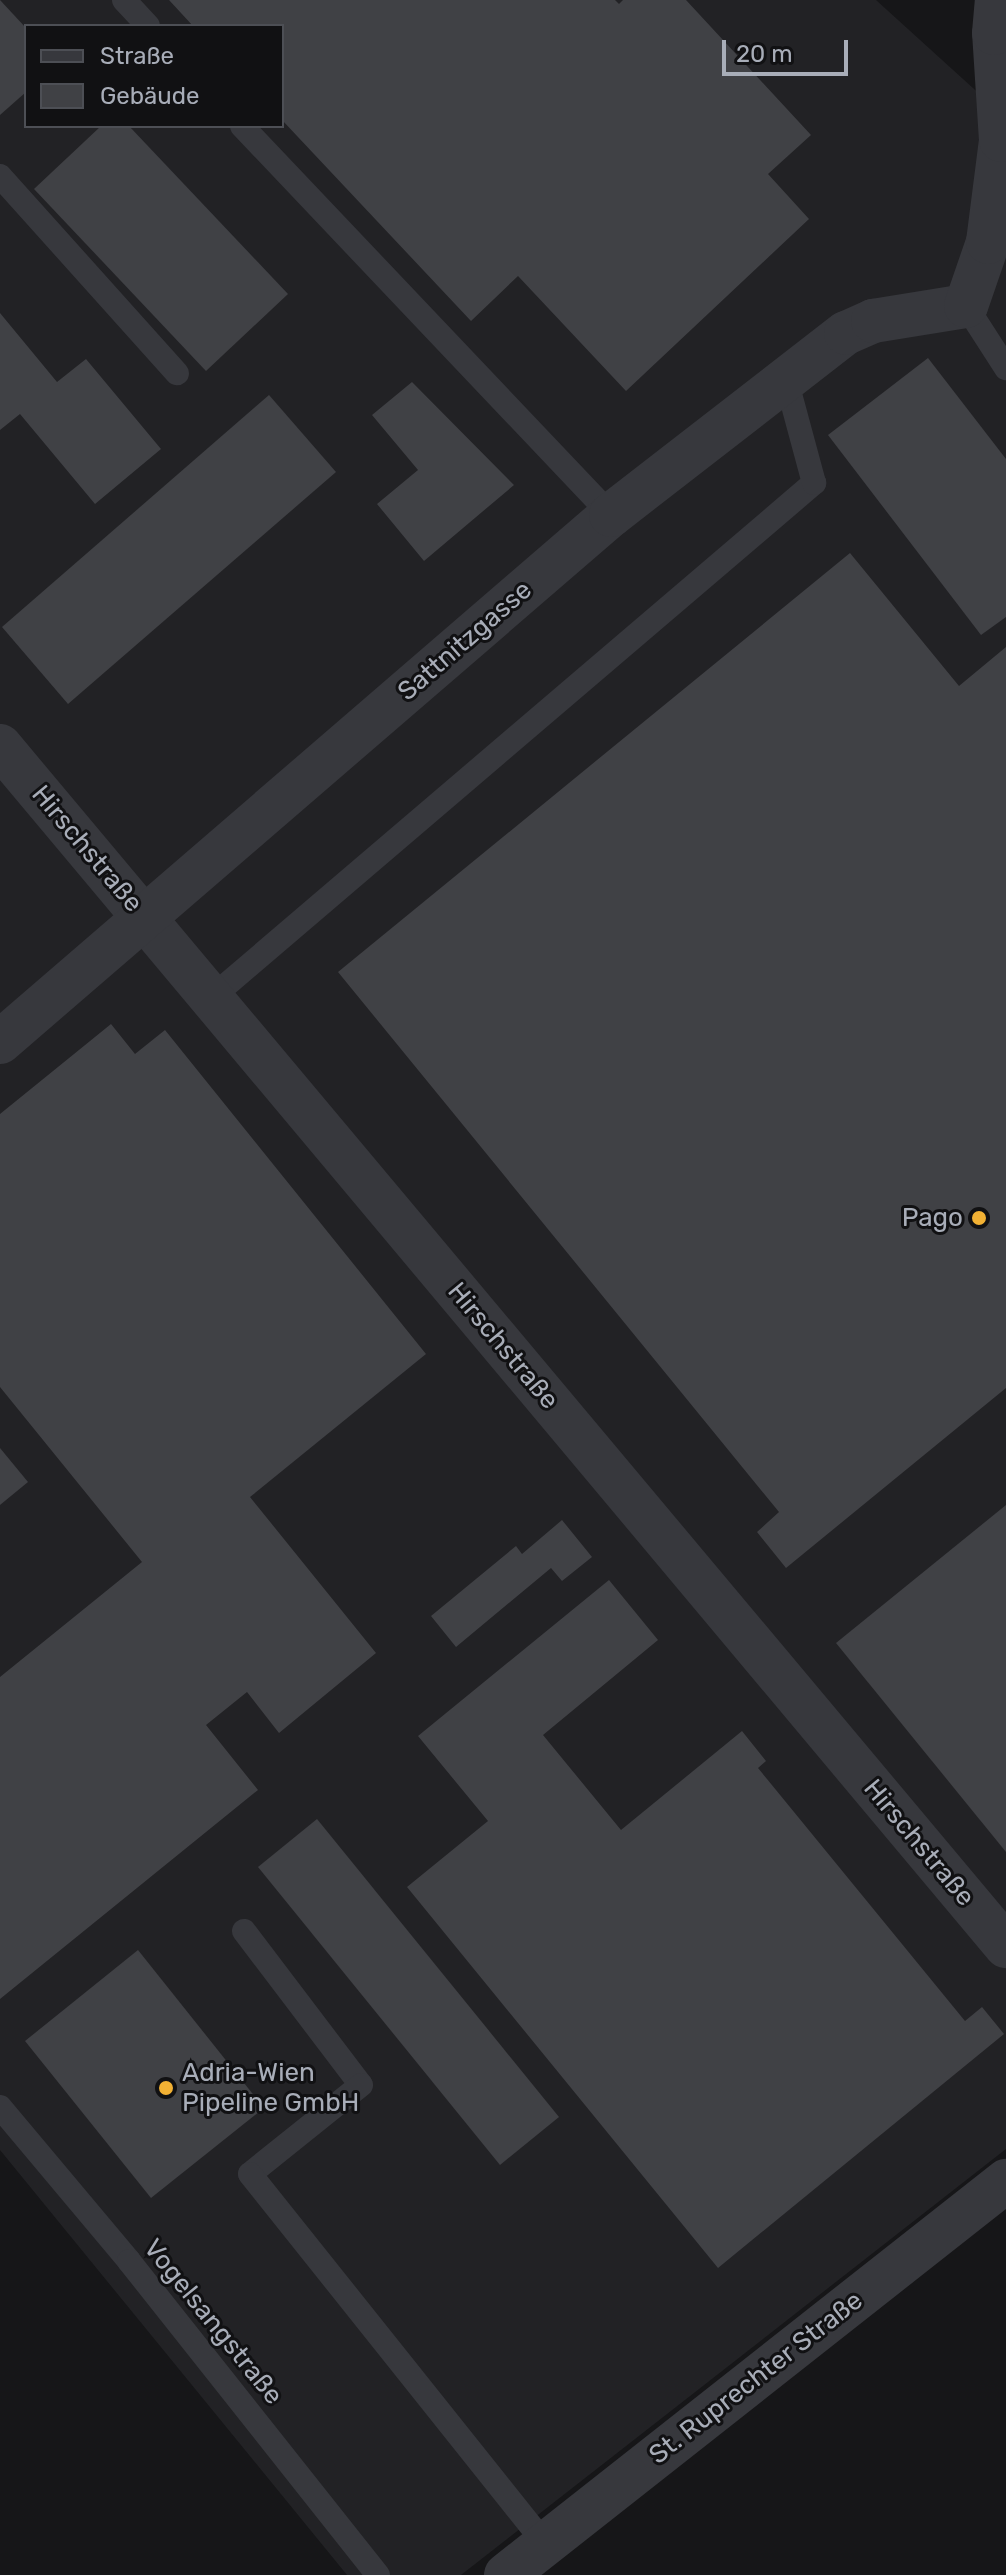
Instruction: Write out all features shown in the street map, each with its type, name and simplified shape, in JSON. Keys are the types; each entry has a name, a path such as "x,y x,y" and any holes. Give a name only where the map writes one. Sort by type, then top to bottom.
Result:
{"street":[{"path":"966,306 988,242 1001,140 994,33 997,0"},
{"name":"Sattnitzgasse","path":"0,1042 611,515 846,333 873,321 966,306"},
{"name":"Hirschstraße","path":"0,746 1006,1946"},
{"name":"St. Ruprechter Straße","path":"506,2575 1006,2181"}],"lane":[{"path":"124,0 146,24"},
{"path":"244,128 611,515"},
{"path":"0,176 177,373"},
{"path":"966,306 1006,368"},
{"path":"212,997 814,483 786,379"},
{"path":"244,1931 361,2085 250,2174 545,2544"},
{"name":"Vogelsangstraße","path":"0,2107 129,2261 378,2575"}],"shaded area":[{"path":"0,0 876,0 1006,118 1006,2149 461,2575 347,2575 0,2150"}],"building":[{"path":"0,0 24,26 24,94 0,115"},
{"path":"169,0 615,0 619,4 623,0 686,0 811,135 768,174 809,219 626,391 518,276 471,321 284,122 284,24 191,24"},
{"path":"99,128 131,128 288,294 206,371 34,189"},
{"path":"0,313 57,382 86,359 161,449 95,504 20,414 0,430"},
{"path":"928,358 1006,459 1006,617 981,635 828,435"},
{"path":"412,382 514,485 424,561 377,504 418,470 372,415"},
{"path":"269,395 336,472 68,704 2,627"},
{"path":"850,553 959,686 1006,647 1006,1388 786,1568 757,1532 779,1512 338,972"},
{"path":"111,1024 135,1054 165,1030 426,1354 250,1497 376,1653 279,1733 247,1692 206,1725 258,1790 0,1999 0,1677 142,1562 0,1387 0,1114"},
{"path":"0,1448 28,1482 0,1505"},
{"path":"1006,1505 1006,1852 836,1643"},
{"path":"562,1520 592,1557 562,1581 551,1568 456,1647 431,1616 516,1546 522,1554"},
{"path":"609,1580 658,1640 543,1735 621,1830 742,1731 766,1761 758,1768 965,2021 982,2007 1004,2034 718,2268 407,1887 488,1821 418,1736"},
{"path":"317,1819 559,2117 500,2165 258,1867"},
{"path":"138,1950 264,2108 151,2198 25,2041"}],"place":[{"name":"Pago","path":"979,1218"},
{"name":"Adria-Wien Pipeline GmbH","path":"166,2088"}]}
